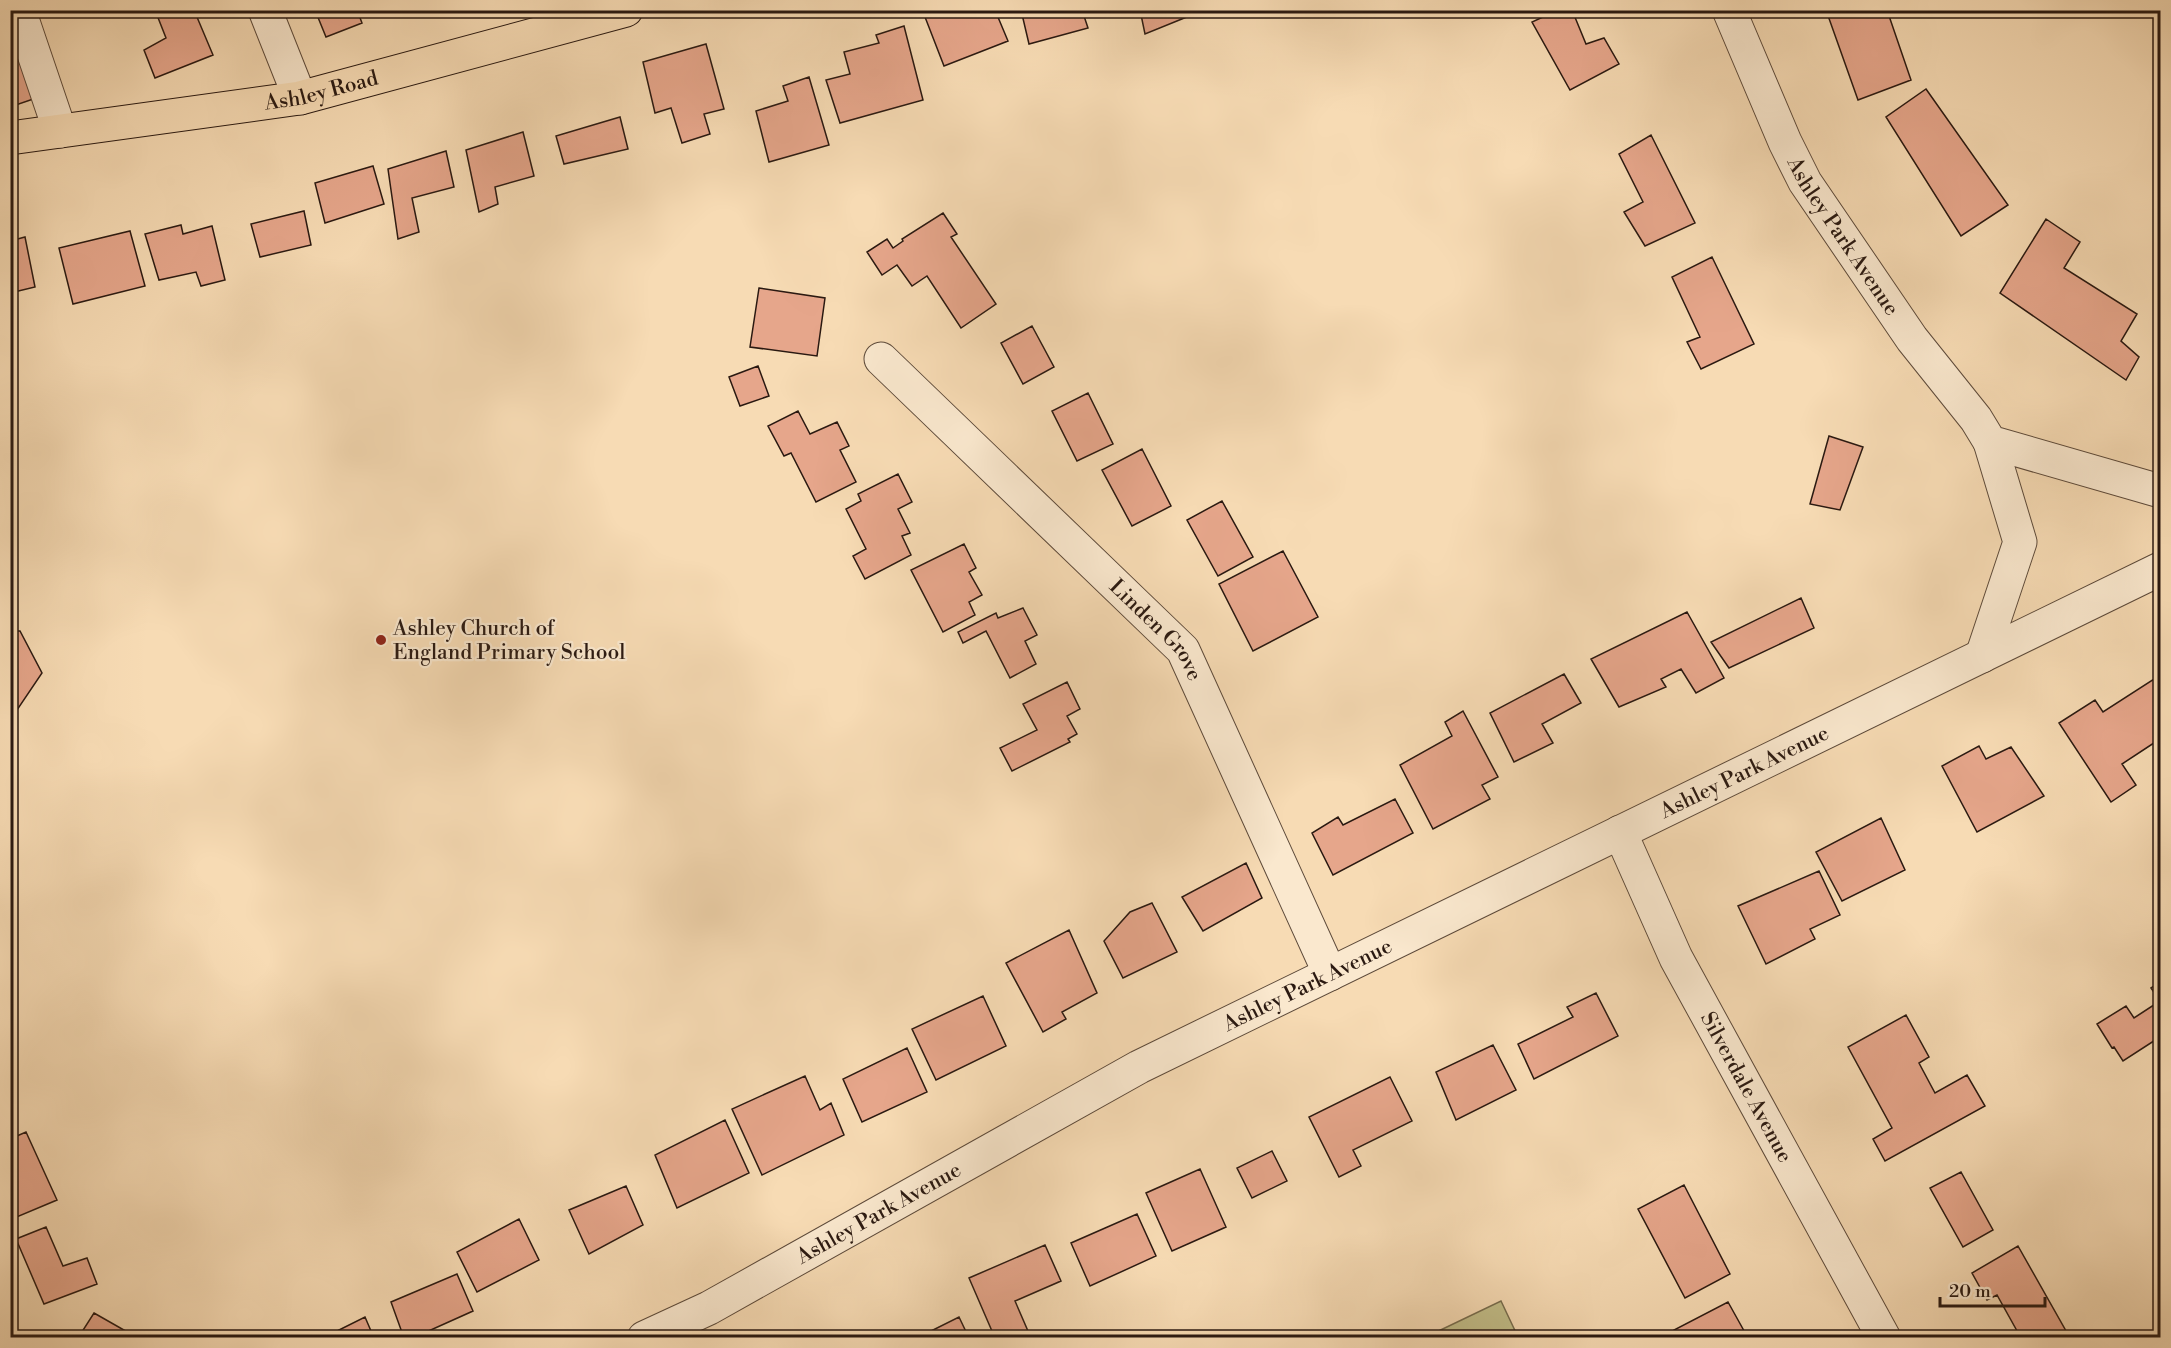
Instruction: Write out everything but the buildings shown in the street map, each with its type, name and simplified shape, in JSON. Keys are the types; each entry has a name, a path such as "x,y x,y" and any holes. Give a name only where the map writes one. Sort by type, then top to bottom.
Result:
{"main road":[{"name":"Ashley Road","path":"10,138 300,98 626,10"}],"street":[{"path":"19,10 60,131"},
{"path":"265,10 300,98"},
{"name":"Ashley Park Avenue","path":"1729,10 1785,142 1805,182 1912,339 1966,405 1990,442 2020,542 1982,656"},
{"name":"Linden Grove","path":"881,359 1183,650 1330,974"},
{"path":"1990,442 2160,491"},
{"name":"Ashley Park Avenue","path":"644,1338 709,1308 1138,1067 2160,569"},
{"name":"Silverdale Avenue","path":"1620,832 1676,958 1884,1338"}],"shaded area":[{"path":"1501,1301 1518,1337 1426,1337"}],"place":[{"name":"Ashley Church of England Primary School","path":"381,640"}]}
